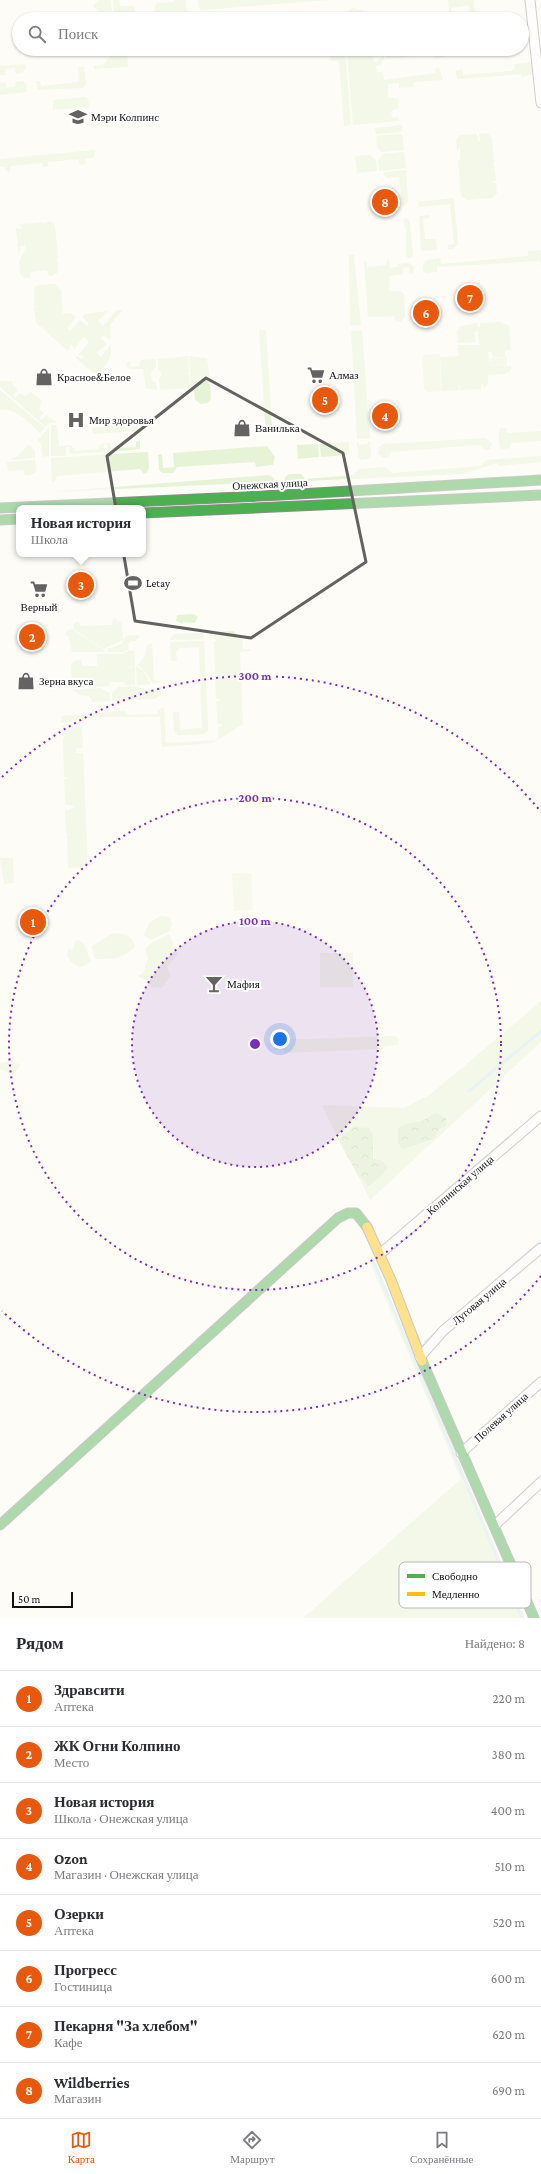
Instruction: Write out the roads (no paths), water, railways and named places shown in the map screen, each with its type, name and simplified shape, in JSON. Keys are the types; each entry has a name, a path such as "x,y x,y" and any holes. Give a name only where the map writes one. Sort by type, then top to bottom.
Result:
{"main road":[{"name":"Онежская улица","path":"70,505 281,496 541,480"},
{"path":"146,513 541,495"},
{"name":"Онежская улица","path":"0,508 16,507"},
{"path":"0,520 16,519"},
{"path":"0,1525 340,1216 352,1213 361,1217 380,1254 420,1357 461,1453 511,1562"},
{"path":"530,1608 534,1618"}],"street":[{"path":"530,0 541,103"},
{"name":"Колпинская улица","path":"380,1254 541,1116"},
{"name":"Луговая улица","path":"420,1357 443,1331 541,1248"},
{"name":"Полевая улица","path":"461,1453 541,1382"},
{"path":"495,1525 541,1482"}],"waterway":[{"path":"469,1091 541,1031"},
{"path":"493,1283 541,1241"},
{"path":"372,1258 499,1562"},
{"path":"425,1342 437,1332"},
{"path":"518,1608 522,1618"}],"place":[{"name":"Мэри Колпинс","path":"78,117"},
{"name":"Wildberries","path":"385,202"},
{"name":"Пекарня \"За хлебом\"","path":"470,298"},
{"name":"Прогресс","path":"426,313"},
{"name":"Алмаз","path":"316,375"},
{"name":"Красное&Белое","path":"44,377"},
{"name":"Озерки","path":"325,400"},
{"name":"Ozon","path":"385,416"},
{"name":"Мир здоровья","path":"76,420"},
{"name":"Ванилька","path":"242,428"},
{"name":"Letay","path":"133,583"},
{"name":"Новая история","path":"81,585"},
{"name":"Верный","path":"39,589"},
{"name":"ЖК Огни Колпино","path":"32,637"},
{"name":"Зерна вкуса","path":"26,681"},
{"name":"Здравсити","path":"33,922"},
{"name":"Мафия","path":"214,984"}]}
